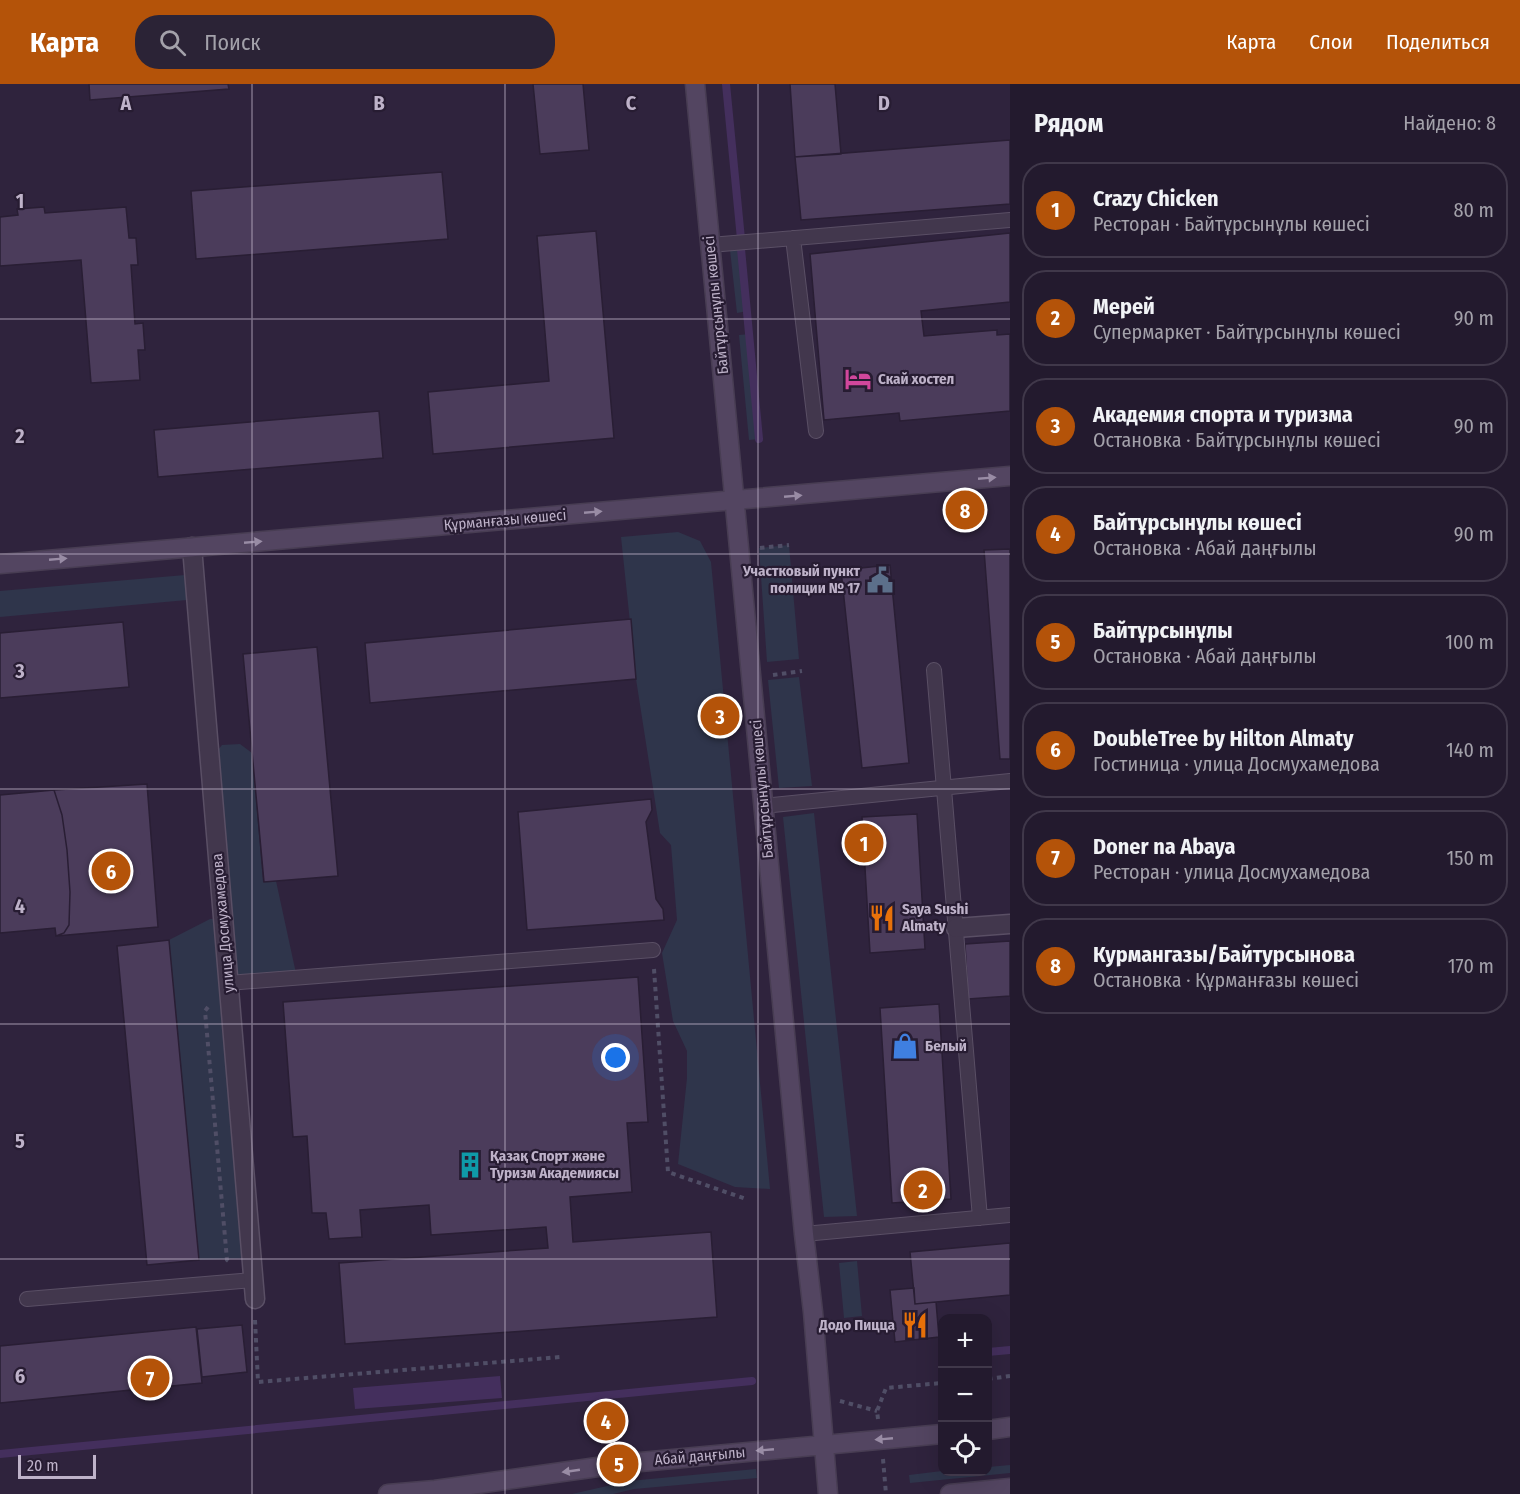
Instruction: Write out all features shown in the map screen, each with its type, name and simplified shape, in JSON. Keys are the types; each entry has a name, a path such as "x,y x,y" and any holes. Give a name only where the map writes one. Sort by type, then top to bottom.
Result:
{"main road":[{"name":"Байтұрсынұлы көшесі","path":"695,84 813,1312 828,1494"},
{"name":"Құрманғазы көшесі","path":"0,564 1010,476"},
{"path":"992,1429 1010,1427"},
{"name":"Абай даңғылы","path":"388,1494 435,1490 619,1464 938,1434"},
{"path":"950,1494 1010,1488"}],"street":[{"name":"улица Досмухамедова","path":"192,547 255,1299"},
{"path":"956,927 1010,924"}],"lane":[{"path":"710,245 1010,220"},
{"path":"793,238 816,432"},
{"path":"934,670 980,1218"},
{"path":"763,806 1010,781"},
{"path":"228,983 653,950"},
{"path":"804,1234 1010,1215"},
{"path":"27,1299 253,1280"}],"path":[{"path":"759,548 789,545"},
{"path":"772,675 802,671"},
{"path":"653,950 668,1172 746,1199"},
{"path":"255,1299 258,1382 560,1356"},
{"path":"992,1378 1010,1376"},
{"path":"886,1388 938,1383"},
{"path":"819,1395 877,1412"}],"shaded area":[{"path":"741,249 748,311 737,313 730,250"},
{"path":"750,334 759,439 749,440 739,335"},
{"path":"678,532 700,541 711,562 770,1189 735,1187 678,1164 687,1078 687,1051 673,1021 662,953 677,920 671,845 660,833 636,679 621,537"},
{"path":"789,545 799,659 767,662 759,548"},
{"path":"185,575 187,600 0,617 0,591"},
{"path":"799,677 812,786 779,788 768,680"},
{"path":"240,744 252,753 263,882 276,881 297,978 228,983 251,1258 199,1260 169,940 210,919 220,919 210,760 222,745"},
{"path":"814,813 857,1216 824,1217 783,817"},
{"path":"857,1261 862,1316 844,1318 839,1263"},
{"path":"500,1376 502,1398 355,1409 353,1388"},
{"path":"1010,1465 1010,1473 992,1475 992,1467"},
{"path":"756,1469 757,1478 634,1489 613,1494 572,1494 629,1481"},
{"path":"938,1471 938,1476 980,1476 910,1483 909,1475"}],"building":[{"path":"89,84 228,84 229,89 90,100"},
{"path":"533,84 583,84 589,150 540,154"},
{"path":"790,84 835,84 841,154 795,157"},
{"path":"1010,140 1010,204 801,220 795,157"},
{"path":"442,172 448,239 196,259 191,191"},
{"path":"44,207 45,213 126,207 129,238 136,238 138,265 131,265 135,324 143,323 145,350 138,350 140,380 91,383 81,260 0,266 0,217 18,215 17,209"},
{"path":"596,231 614,438 433,454 428,392 549,381 537,236"},
{"path":"1010,233 1010,302 921,311 924,336 997,330 997,335 1010,334 1010,411 900,421 899,413 824,420 810,254"},
{"path":"379,411 383,458 158,477 154,430"},
{"path":"1010,549 1010,759 1000,759 984,550"},
{"path":"890,565 909,763 862,768 841,570"},
{"path":"631,619 636,679 370,703 365,643"},
{"path":"123,622 129,687 0,698 0,633"},
{"path":"317,647 338,876 264,882 243,654"},
{"path":"147,784 158,927 56,936 64,933 69,925 70,892 62,815 54,790"},
{"path":"54,790 62,815 67,850 70,892 69,925 64,933 56,936 55,928 0,933 0,795"},
{"path":"651,799 652,810 646,822 656,899 663,909 664,920 527,930 518,812"},
{"path":"917,814 925,949 870,953 862,817"},
{"path":"169,940 199,1260 147,1265 117,946"},
{"path":"1010,941 1010,996 968,999 965,944"},
{"name":"Қазақ Спорт және Туризм Академиясы","path":"638,977 648,1122 627,1123 632,1192 570,1197 573,1242 711,1232 717,1317 345,1344 339,1263 548,1248 546,1227 431,1235 429,1205 360,1210 362,1237 329,1239 326,1213 312,1213 307,1136 293,1137 283,1002"},
{"path":"939,1004 951,1199 892,1203 880,1008"},
{"path":"1010,1243 1010,1295 915,1304 910,1252"},
{"name":"Додо Пицца","path":"914,1288 915,1304 936,1302 938,1337 895,1342 890,1290"},
{"path":"242,1325 247,1372 202,1377 197,1329"},
{"path":"196,1327 202,1383 0,1403 0,1346"}],"waterway":[{"path":"726,84 741,239"},
{"path":"741,249 759,439"},
{"path":"992,1352 1010,1350"},
{"path":"0,1454 752,1381"}],"place":[{"name":"Скай хостел","path":"858,379"},
{"name":"Курмангазы/Байтурсынова","path":"965,510"},
{"name":"Участковый пункт полиции № 17","path":"880,580"},
{"name":"Академия спорта и туризма","path":"720,716"},
{"name":"Crazy Chicken","path":"864,843"},
{"name":"DoubleTree by Hilton Almaty","path":"111,871"},
{"name":"Saya Sushi Almaty","path":"882,918"},
{"name":"Белый","path":"905,1046"},
{"name":"Қазақ Спорт және Туризм Академиясы","path":"470,1165"},
{"name":"Мерей","path":"923,1190"},
{"name":"Додо Пицца","path":"915,1325"},
{"name":"Doner na Abaya","path":"150,1378"},
{"name":"Байтұрсынұлы көшесі","path":"606,1421"},
{"name":"Байтұрсынұлы","path":"619,1464"}]}
